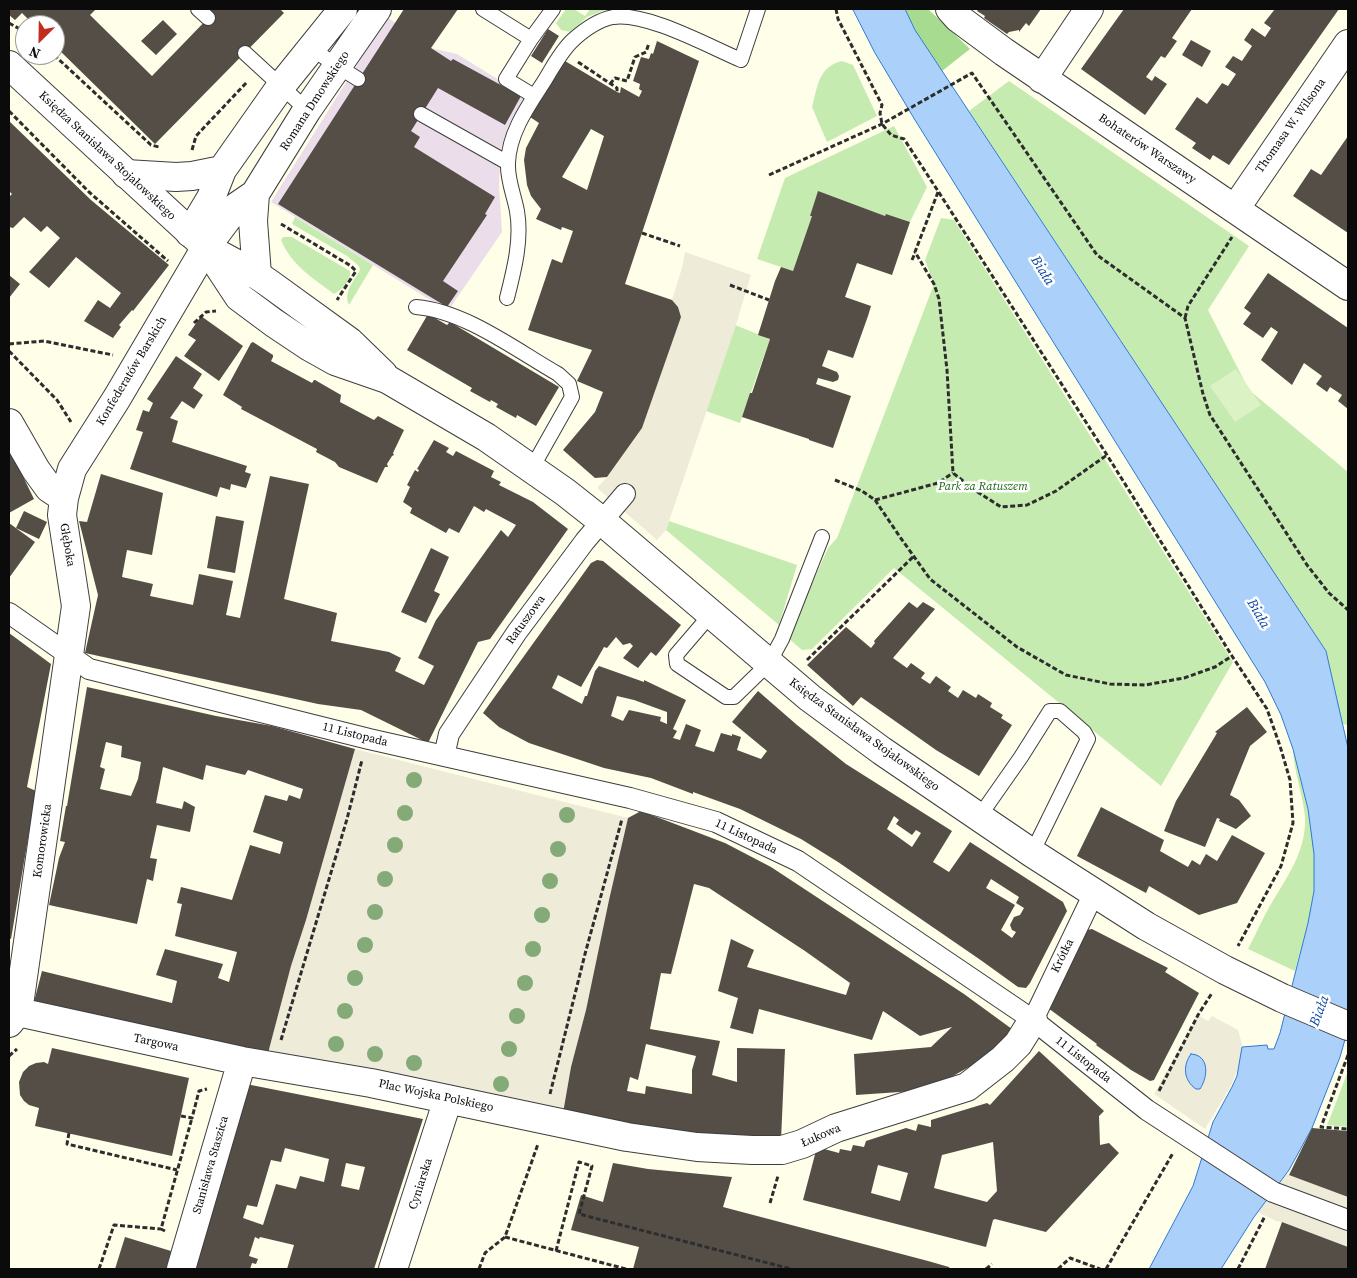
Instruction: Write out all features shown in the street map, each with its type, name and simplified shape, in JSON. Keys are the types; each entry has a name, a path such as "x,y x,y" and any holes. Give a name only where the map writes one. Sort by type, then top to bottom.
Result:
{"street":[{"name":"Romana Dmowskiego","path":"198,240 222,170 281,86 312,48 342,22 377,9"},
{"name":"Bohaterów Warszawy","path":"950,9 958,18 1042,79 1348,286"},
{"path":"1042,79 1089,9"},
{"name":"Romana Dmowskiego","path":"198,240 236,207 255,194 307,110 348,73 342,22"},
{"name":"Thomasa W. Wilsona","path":"1235,208 1348,44"},
{"name":"Księdza Stanisława Stojałowskiego","path":"9,65 198,240 239,297 274,323 335,361 387,379 486,436 532,468 603,522 810,698 874,745 1032,853 1170,939 1225,970 1282,998 1348,1026"},
{"path":"126,174 176,177 222,170"},
{"name":"Romana Dmowskiego","path":"255,194 253,221 257,275"},
{"name":"Księdza Stanisława Stojałowskiego","path":"198,240 257,275 350,342 387,379"},
{"name":"Konfederatów Barskich","path":"64,498 72,469 117,398 198,240"},
{"path":"9,423 36,470 49,488 64,498"},
{"name":"Ratuszowa","path":"444,756 449,734 512,640 585,541 625,494"},
{"name":"Głęboka","path":"64,498 62,516 76,606 69,656"},
{"name":"11 Listopada","path":"9,613 89,668 369,739 630,798 716,822 798,861 1032,1020 1147,1110 1273,1192 1348,1220"},
{"name":"Komorowicka","path":"14,1018 69,656"},
{"name":"Krótka","path":"1032,1020 1094,892"},
{"name":"Targowa","path":"14,1018 294,1070"},
{"name":"Łukowa","path":"577,1126 627,1137 697,1147 782,1150 802,1144 836,1128 967,1087 1003,1059 1018,1044 1032,1020"},
{"name":"Stanisława Staszica","path":"181,1269 242,1061"},
{"name":"Plac Wojska Polskiego","path":"294,1070 371,1082 577,1126"},
{"name":"Cyniarska","path":"393,1269 448,1099"}],"lane":[{"path":"484,9 531,39"},
{"path":"534,96 506,79 531,39 553,9"},
{"path":"507,298 515,264 518,232 517,212 508,163 513,138 520,119 562,52 582,32 596,23 611,18 640,18 656,23 741,60 758,9"},
{"path":"312,48 348,73"},
{"path":"245,53 307,110"},
{"path":"421,114 508,163"},
{"path":"416,307 432,308 465,320 558,374 569,384 572,397 532,468"},
{"path":"712,613 676,655 677,664 726,697 734,697 769,663 785,633 822,537"},
{"path":"979,817 1050,711 1060,710 1084,732 1088,739 1032,853"}],"path":[{"path":"836,9 838,19 882,105 880,113 882,124 891,135 904,139 1267,709 1290,780 1293,823 1280,866 1236,949"},
{"path":"610,84 615,78 627,81 635,58 646,52 656,23"},
{"path":"562,52 617,88 617,92"},
{"path":"65,65 151,145 167,150"},
{"path":"769,175 896,117 972,73 1097,255 1185,318"},
{"path":"190,158 196,136 244,85"},
{"path":"9,111 89,192 171,264"},
{"path":"912,260 938,191"},
{"path":"273,219 351,266 356,271 336,303"},
{"path":"642,233 680,246"},
{"path":"1232,236 1188,306 1185,318 1203,394 1210,415 1307,565 1330,593 1348,610"},
{"path":"915,252 934,284 939,299 948,370 953,473 1001,507 1027,505 1056,491 1107,455"},
{"path":"730,286 769,300"},
{"path":"9,344 44,341 121,356"},
{"path":"9,351 57,400 71,423"},
{"path":"875,500 938,483 953,473"},
{"path":"835,480 862,490 875,500 930,579 1017,646 1066,675 1110,684 1145,685 1184,678 1199,673 1215,667 1232,656"},
{"path":"807,660 914,556"},
{"path":"281,1040 347,819 364,752"},
{"path":"479,1269 485,1253 505,1237 540,1140 585,954 623,816 630,798"},
{"path":"1147,1110 1157,1096 1207,999"},
{"path":"1348,1055 1321,1127 1348,1129"},
{"path":"161,1229 192,1118"},
{"path":"69,1133 66,1144 177,1170"},
{"path":"1106,1269 1164,1172 1176,1148"},
{"path":"556,1251 579,1162 592,1166 579,1214 791,1269"},
{"path":"770,1204 778,1177"},
{"path":"1238,1269 1265,1216"},
{"path":"99,1269 114,1225 161,1229 168,1232"},
{"path":"505,1237 626,1269"},
{"path":"1058,1269 1070,1258 1100,1269"},
{"path":"986,1269 992,1264"}],"shaded area":[{"path":"387,17 431,48 457,54 525,96 511,121 501,148 499,184 502,232 448,311 271,202"},
{"path":"685,252 751,275 735,328 666,530 657,540 597,488 642,428 681,317 678,307 672,300"},
{"path":"355,749 628,818 586,1010 571,1067 563,1113 267,1057 291,966"},
{"path":"1198,1015 1208,1021 1212,1016 1238,1030 1242,1044 1240,1063 1231,1086 1205,1129 1154,1094"},
{"path":"1287,1174 1348,1197 1348,1247 1276,1221 1258,1212"}],"green space":[{"path":"566,9 574,9 585,16 590,9 608,9 587,17 571,32 561,30 556,23"},
{"path":"905,9 928,9 970,49 942,71 915,30"},
{"path":"842,61 853,65 877,116 827,142 812,107 820,78 828,68"},
{"path":"1009,81 1249,246 1208,310 1249,390 1348,472 1348,725 1342,724 1326,651 969,111"},
{"path":"894,126 927,187 910,222 886,214 885,216 819,192 793,271 757,259 785,178"},
{"path":"295,217 373,265 349,305 348,291 360,270 359,266 347,256 292,224"},
{"name":"Park za Ratuszem","path":"941,218 954,220 1233,662 1161,786 894,568 812,649 802,650 788,638 828,548 837,538 934,284 925,260"},
{"path":"283,237 292,237 350,271 346,284 334,294 297,264 281,240"},
{"path":"735,325 770,339 740,423 706,411"},
{"path":"1236,369 1261,405 1235,422 1210,386"},
{"path":"669,521 797,565 779,625 666,530"},
{"path":"1293,749 1310,821 1315,858 1314,893 1295,971 1248,949 1292,869 1305,831 1305,817"},
{"path":"1348,1071 1348,1127 1327,1125 1330,1118"}],"water":[{"name":"Biała","path":"853,9 905,9 915,30 1326,651 1348,748 1348,1029 1340,1057 1312,1128 1289,1170 1254,1217 1221,1269 1149,1269 1193,1186 1213,1122 1237,1076 1242,1047 1267,1045 1268,1049 1274,1049 1280,1033 1308,923 1314,891 1314,854 1308,809 1293,749 1281,715 1265,682 915,120 875,53"},
{"path":"1191,1054 1202,1058 1206,1067 1205,1079 1200,1089 1192,1086 1187,1078 1185,1068"}],"building":[{"path":"9,9 96,9 90,15 152,76 213,13 208,9 280,9 284,13 155,144 65,56 65,15 24,15 22,13 15,15 15,20 9,15"},
{"path":"404,9 458,9 431,48 451,61 453,59 521,96 505,125 438,88 411,131 420,137 414,147 495,197 485,214 487,215 443,281 458,291 447,307 278,204"},
{"path":"978,9 1041,9 1029,26 1026,23 1019,32 1019,30 1007,34 984,18 985,16 977,11"},
{"path":"1124,9 1192,9 1172,38 1177,41 1165,58 1161,56 1146,77 1152,81 1155,76 1167,84 1145,115 1081,69"},
{"path":"1275,9 1339,9 1229,165 1213,155 1210,160 1192,148 1196,143 1175,129 1197,97 1207,104 1222,83 1228,86 1236,74 1225,67 1233,56 1242,61 1252,46 1244,40 1252,28 1265,37 1271,28 1264,23"},
{"path":"163,20 177,34 156,55 141,41"},
{"path":"548,29 559,36 542,63 531,56"},
{"path":"1191,40 1211,51 1202,67 1182,55"},
{"path":"657,41 699,61 625,284 672,300 678,307 681,317 642,428 607,477 595,478 563,450 595,412 603,392 577,381 592,350 528,330 552,259 562,263 573,231 562,227 561,230 536,219 541,209 531,196 527,185 524,160 526,148 539,123 530,117 565,61 617,92 620,93 621,87 639,97 642,91 639,89 640,84 633,81 641,57 649,59 651,53 653,54","holes":["591,129 604,136 587,190 562,177"]},
{"path":"9,121 91,200 169,265 133,311 119,325 121,327 113,338 84,321 98,300 110,308 121,293 76,257 49,288 29,272 60,238 47,226 41,232 24,217 13,228 9,227 9,197 12,194 9,191"},
{"path":"1348,136 1348,233 1293,196 1311,169 1321,175"},
{"path":"818,191 885,216 886,214 910,222 892,275 857,263 845,297 871,306 853,358 828,350 822,366 837,372 838,380 833,382 818,378 816,384 851,396 833,448 742,417 770,339 758,335 775,281 781,267 793,271 812,216 810,216"},
{"path":"1268,273 1348,328 1348,409 1338,401 1342,395 1330,387 1327,392 1316,384 1322,376 1304,363 1292,385 1261,360 1278,332 1271,327 1263,338 1243,324 1251,313 1244,308"},
{"path":"9,275 20,284 9,298"},
{"path":"428,314 447,325 450,322 559,387 536,426 517,415 516,418 496,407 498,404 491,400 490,402 470,391 472,388 407,350"},
{"path":"201,316 243,346 219,381 184,356 196,340 188,335"},
{"path":"253,342 273,355 271,361 312,383 315,380 341,395 340,402 374,420 378,416 404,430 393,453 394,455 387,464 388,467 385,467 377,483 339,467 335,462 316,452 317,449 241,409 242,407 223,395"},
{"path":"176,356 202,374 193,388 203,395 194,409 182,401 170,418 178,421 172,442 247,466 245,472 251,474 246,488 231,484 230,490 220,487 217,497 130,469 143,432 136,430 143,410 149,412 153,403 147,399"},
{"path":"434,440 449,448 446,452 453,456 456,451 494,471 491,477 501,482 499,485 533,502 568,529 490,639 478,642 428,743 361,710 318,704 85,653 98,595 79,521 87,522 101,474 163,493 152,555 127,550 122,577 153,584 150,596 193,605 199,574 233,581 226,615 240,618 270,476 309,484 284,599 337,613 331,641 389,652 401,658 395,671 424,685 434,666 418,658 436,620 501,530 508,537 516,525 486,509 484,512 474,506 459,533 449,528 446,533 410,513 412,508 403,502 410,487 407,485 415,470 418,472 419,470 417,469"},
{"path":"9,448 34,499 9,513"},
{"path":"24,511 47,522 39,539 16,528"},
{"path":"216,516 244,521 235,573 207,568"},
{"path":"9,523 35,542 9,578"},
{"path":"431,548 449,557 434,591 440,594 426,623 401,612"},
{"path":"597,560 603,561 681,625 656,656 651,652 638,668 623,658 633,646 630,643 623,645 616,637 607,648 604,647 581,687 558,675 552,688 582,704 585,696 587,696 595,671 599,666 644,682 644,680 686,700 673,729 677,731 673,738 680,740 686,724 701,730 695,746 714,752 721,733 732,736 732,734 741,737 737,750 761,759 767,751 732,722 758,691 846,764 952,831 933,862 949,872 970,842 1063,902 1067,911 1026,988 1018,987 838,862 801,839 740,809 693,792 693,794 651,778 604,768 529,743 499,727 483,713 591,563","holes":["617,696 667,712 667,724 660,721 661,717 629,710 623,721 611,716","894,816 899,820 896,824 912,835 916,830 921,833 912,847 887,829","991,879 1019,897 1016,903 1024,908 1020,915 1014,917 1010,925 1012,930 1016,932 1012,938 1001,930 1015,905 986,888"]},
{"path":"909,602 917,608 923,602 935,609 893,658 907,668 911,663 925,673 921,678 930,684 936,676 951,687 948,691 958,698 963,690 976,698 978,694 992,703 990,707 1003,715 1001,718 1012,725 979,776 936,750 861,697 853,706 807,665 846,627 871,648 875,643 874,641"},
{"path":"9,633 51,664 27,787 36,791 11,939 9,938"},
{"path":"87,687 216,716 272,726 355,749 291,966 267,1057 34,1002 42,971 172,1003 177,981 156,975 165,949 223,964 218,978 229,982 237,952 175,936 182,904 177,903 181,887 232,900 250,845 280,854 283,842 253,832 265,795 287,801 289,795 300,799 303,789 248,770 245,775 206,765 203,780 163,767 156,803 182,809 184,801 195,807 190,832 157,825 150,858 157,859 153,881 147,879 137,924 49,905 59,858 65,842 60,841","holes":["106,742 122,746 121,757 141,762 138,779 131,796 100,789 105,769 100,767"]},
{"path":"1247,707 1267,732 1250,746 1230,795 1239,800 1251,816 1236,829 1219,821 1220,819 1217,818 1205,847 1164,831 1176,801 1217,733 1215,732"},
{"path":"1101,807 1164,840 1160,851 1188,867 1192,860 1200,865 1206,854 1217,861 1232,835 1265,853 1237,903 1199,915 1149,886 1146,893 1077,856"},
{"path":"641,811 725,843 771,867 964,994 1016,1032 983,1059 946,1080 914,1091 856,1095 854,1054 931,1047 952,1027 920,1036 883,1011 872,1040 759,1009 753,1034 730,1028 738,998 718,991 731,939 754,950 747,967 846,995 850,983 709,888 694,884 671,974 661,973 650,1029 720,1041 712,1075 737,1082 737,1048 785,1049 781,1140 685,1134 563,1113 571,1067 586,1010 628,818","holes":["646,1044 696,1056 692,1070 692,1094 646,1086 645,1094 627,1091 630,1077 638,1080"]},
{"path":"1092,929 1168,968 1165,972 1199,993 1154,1080 1150,1081 1131,1070 1048,1008 1087,930"},
{"path":"52,1048 189,1078 172,1156 35,1126 39,1108 29,1105 24,1101 20,1095 19,1082 23,1072 29,1066 44,1062 48,1064"},
{"path":"1039,1051 1104,1111 1099,1116 1100,1145 1109,1143 1119,1153 1046,1232 995,1219 993,1220 986,1247 803,1200 817,1147 839,1153 840,1149 851,1151 853,1145 864,1147 866,1141 906,1128 916,1131 918,1124 931,1127 931,1120 987,1103 990,1105","holes":["993,1142 997,1191 987,1202 934,1188 942,1155","878,1165 908,1173 900,1201 871,1193"]},
{"path":"246,1084 423,1119 374,1269 287,1269 294,1245 260,1237 259,1239 255,1237 249,1256 258,1259 256,1264 252,1263 250,1269 195,1268","holes":["285,1148 329,1159 324,1182 300,1176 296,1189 276,1184 263,1225 243,1218 247,1205 257,1207 271,1160 281,1162","346,1163 365,1167 359,1190 341,1186"]},
{"path":"1312,1128 1348,1131 1348,1197 1289,1175"},
{"path":"613,1163 648,1169 732,1177 723,1207 928,1261 949,1267 950,1269 633,1269 639,1247 571,1230 581,1195 603,1202"},
{"path":"1282,1222 1348,1247 1348,1269 1265,1269"},
{"path":"125,1237 171,1251 166,1269 115,1269"}]}
